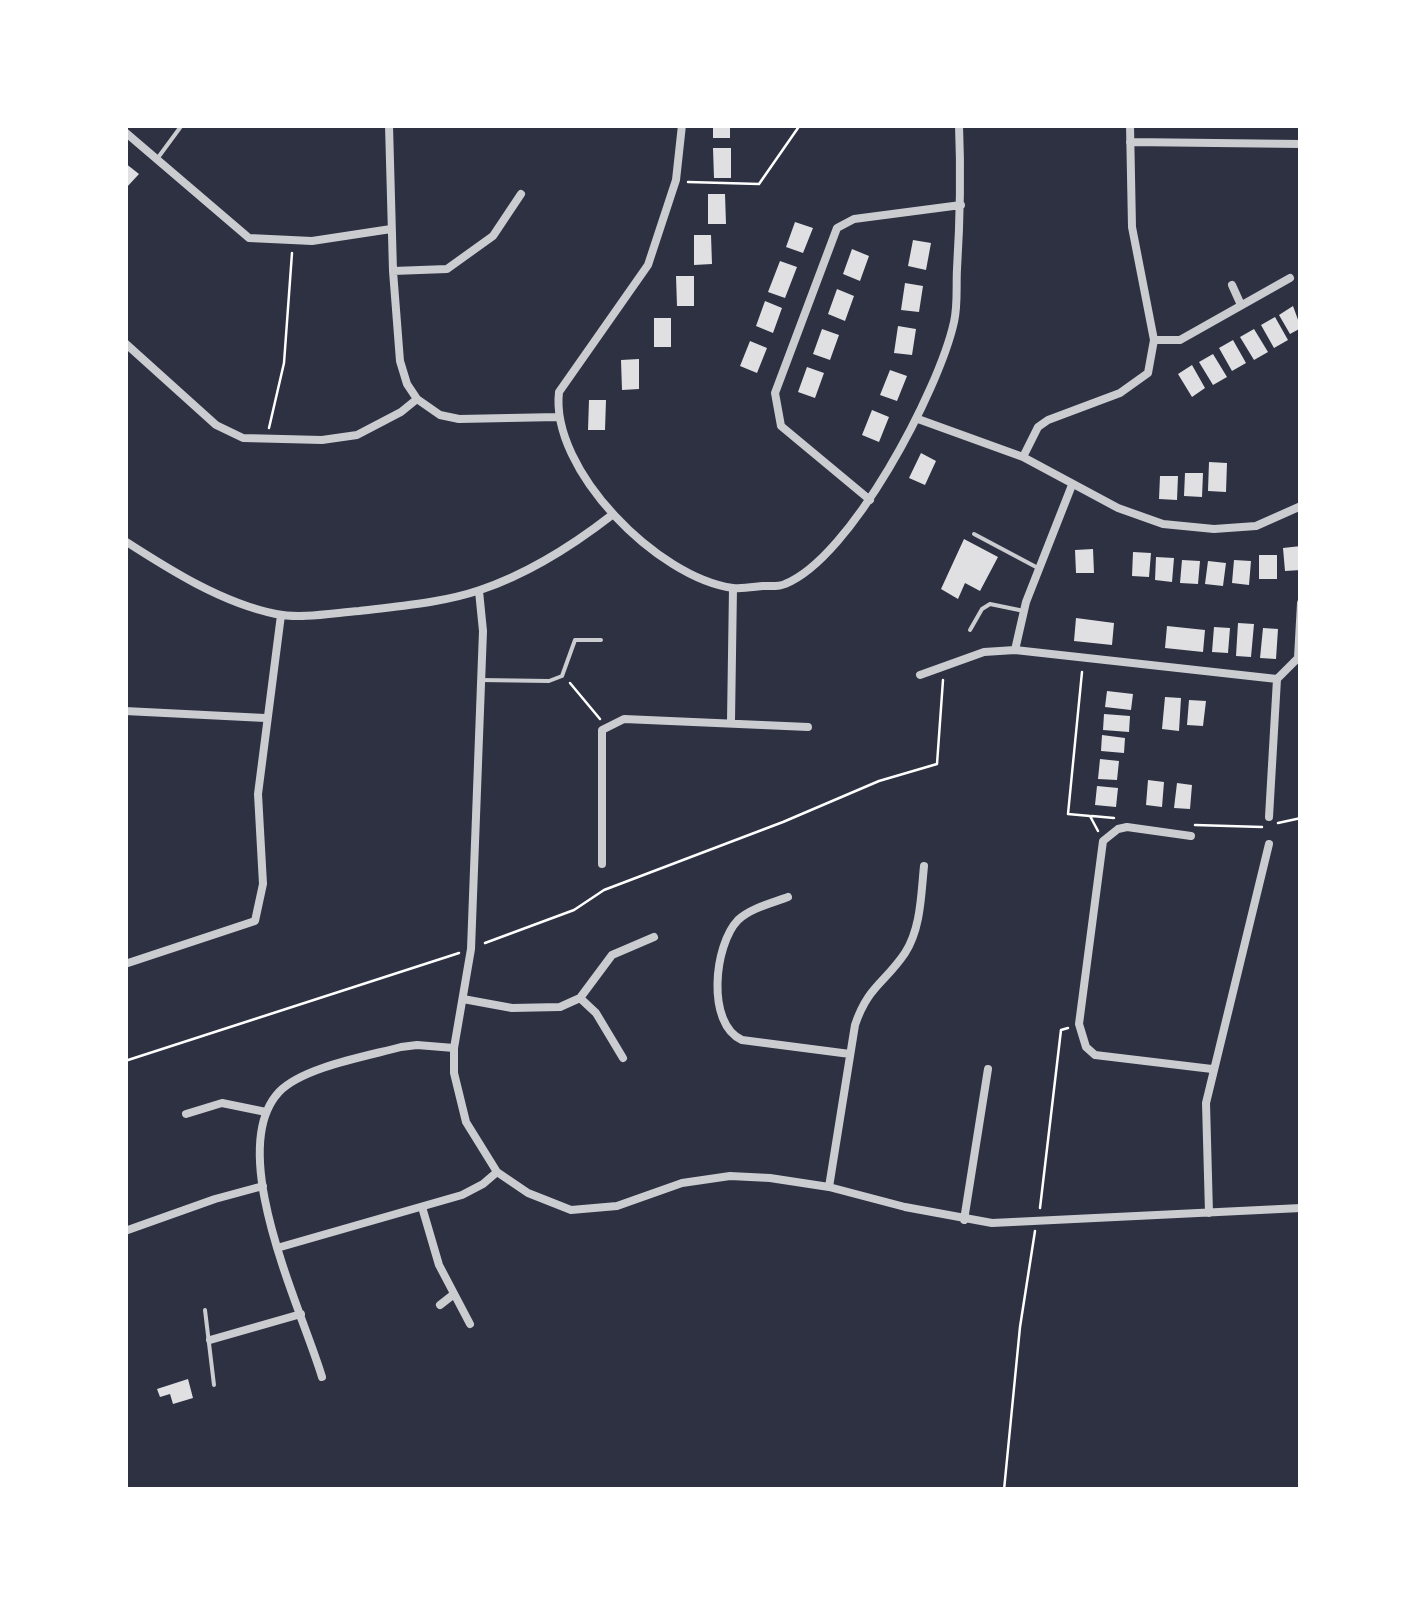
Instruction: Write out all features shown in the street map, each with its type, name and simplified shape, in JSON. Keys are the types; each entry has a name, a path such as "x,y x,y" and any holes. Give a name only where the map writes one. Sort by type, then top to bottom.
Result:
{"street":[{"path":"389,125 393,272 400,361 406,384 417,399 440,416 558,417"},
{"path":"682,125 676,180 648,265 559,392 558,417 571,452 612,515 694,576 733,588 784,585 821,560 870,500 918,419 954,322 962,205 959,125"},
{"path":"1023,457 1038,427 1048,420 1120,393 1148,373 1154,340 1132,227 1130,125"},
{"path":"125,132 248,238 312,240 391,230"},
{"path":"1130,142 1301,144"},
{"path":"393,272 447,269 493,236 521,194"},
{"path":"870,500 781,426 775,393 838,228 854,220 962,205"},
{"path":"1154,340 1180,340 1290,278"},
{"path":"1232,285 1241,305"},
{"path":"125,343 216,425 244,438 322,440 358,434 417,399"},
{"path":"918,419 1023,457 1118,508 1163,524 1256,526 1301,506"},
{"path":"1016,650 1038,568 1072,485"},
{"path":"125,541 172,571 254,608 281,615 407,606 479,591 572,546 612,515"},
{"path":"731,721 733,588"},
{"path":"479,591 483,631 472,949 454,1048 456,1094 466,1122 496,1172 528,1193 571,1210 617,1206 708,1178 770,1178 828,1186 964,1220 992,1223 1301,1208"},
{"path":"1270,817 1277,679 1298,658 1301,603"},
{"path":"125,964 255,920 263,884 258,794 281,615"},
{"path":"920,675 984,652 1016,650 1277,679"},
{"path":"125,711 265,718"},
{"path":"602,864 602,730 624,720 731,721 808,727"},
{"path":"1191,836 1126,827 1118,828 1103,841 1079,1024 1086,1047 1095,1055 1212,1069"},
{"path":"1209,1213 1206,1132 1212,1069 1268,844"},
{"path":"828,1186 860,1009 876,983 907,951 918,922 924,866"},
{"path":"788,897 742,916 724,942 718,1004 724,1026 742,1040 850,1054"},
{"path":"463,998 536,1010 560,1007 580,998 612,954 654,938"},
{"path":"580,998 596,1013 623,1058"},
{"path":"322,1377 277,1248 263,1186 260,1144 266,1112 280,1092 296,1079 400,1047 454,1048"},
{"path":"964,1220 988,1070"},
{"path":"186,1114 222,1103 266,1112"},
{"path":"277,1248 476,1189 496,1172"},
{"path":"125,1232 263,1186"},
{"path":"422,1207 433,1249 470,1324"},
{"path":"440,1305 454,1294"},
{"path":"210,1340 301,1314"}],"lane":[{"path":"157,160 182,125"},
{"path":"974,534 1038,568"},
{"path":"970,630 982,609 990,604 1024,611"},
{"path":"480,680 549,681 562,674 575,640 601,640"},
{"path":"204,1310 214,1384"}],"path":[{"path":"676,180 759,184 800,125"},
{"path":"267,440 284,363 293,240"},
{"path":"1084,658 1068,814 1090,816 1103,841"},
{"path":"125,1061 472,949 574,910 604,890 880,781 937,764 944,668"},
{"path":"562,674 608,727"},
{"path":"1268,828 1270,817"},
{"path":"1191,836 1195,825 1268,828 1284,820 1301,818"},
{"path":"602,864 604,890"},
{"path":"1004,1490 1020,1328 1044,1192 1061,1030 1079,1024"}],"building":[{"path":"713,125 730,125 730,138 713,138"},
{"path":"713,148 731,148 731,178 714,178"},
{"path":"125,163 139,174 127,187 125,186"},
{"path":"708,194 725,194 726,224 708,224"},
{"path":"795,222 813,228 803,253 786,247"},
{"path":"694,235 711,235 712,264 694,265"},
{"path":"913,240 931,243 926,270 908,266"},
{"path":"852,249 869,256 860,281 843,274"},
{"path":"780,261 797,267 785,298 768,292"},
{"path":"676,276 694,276 694,306 677,306"},
{"path":"905,283 923,286 919,312 901,310"},
{"path":"837,289 854,296 845,321 828,314"},
{"path":"765,301 782,308 773,333 756,326"},
{"path":"1293,306 1301,328 1290,334 1279,315"},
{"path":"1275,317 1288,340 1274,348 1261,325"},
{"path":"654,318 671,318 671,347 654,347"},
{"path":"898,326 916,329 912,355 894,353"},
{"path":"822,329 839,335 830,360 813,354"},
{"path":"1254,329 1268,352 1254,360 1240,337"},
{"path":"1233,340 1246,363 1232,371 1219,348"},
{"path":"750,341 767,348 757,373 740,366"},
{"path":"1213,354 1227,377 1213,385 1199,362"},
{"path":"639,359 639,389 622,390 621,360"},
{"path":"1192,365 1205,388 1192,397 1178,374"},
{"path":"807,367 824,373 815,398 798,392"},
{"path":"890,370 907,376 897,401 880,395"},
{"path":"589,400 606,400 605,430 588,430"},
{"path":"872,410 889,417 879,442 862,435"},
{"path":"921,453 936,461 925,485 909,478"},
{"path":"1209,462 1227,463 1226,492 1208,491"},
{"path":"1185,473 1203,473 1202,497 1184,496"},
{"path":"1160,476 1178,476 1177,500 1159,499"},
{"path":"964,539 998,557 980,591 965,583 958,599 941,589"},
{"path":"1301,546 1301,570 1285,571 1283,548"},
{"path":"1093,549 1094,573 1076,573 1075,550"},
{"path":"1133,552 1151,553 1149,577 1132,576"},
{"path":"1259,555 1277,555 1277,579 1259,579"},
{"path":"1156,557 1174,558 1172,582 1155,580"},
{"path":"1182,560 1200,561 1198,584 1180,583"},
{"path":"1234,560 1251,561 1249,585 1232,583"},
{"path":"1208,561 1226,563 1223,586 1205,584"},
{"path":"1076,618 1114,623 1112,645 1074,641"},
{"path":"1238,623 1254,624 1251,657 1236,656"},
{"path":"1167,626 1205,630 1203,652 1165,648"},
{"path":"1214,627 1230,628 1228,653 1212,652"},
{"path":"1263,628 1278,629 1276,659 1260,658"},
{"path":"1107,691 1133,694 1131,710 1105,707"},
{"path":"1165,697 1181,698 1179,731 1162,729"},
{"path":"1189,700 1206,701 1203,726 1187,725"},
{"path":"1104,714 1130,716 1129,732 1103,730"},
{"path":"1102,735 1125,738 1124,753 1101,751"},
{"path":"1100,759 1119,761 1117,780 1098,779"},
{"path":"1148,780 1164,782 1162,807 1146,805"},
{"path":"1177,783 1192,785 1190,809 1174,808"},
{"path":"1097,786 1118,788 1116,807 1095,805"},
{"path":"188,1379 193,1398 173,1404 170,1394 160,1397 157,1389"}]}
